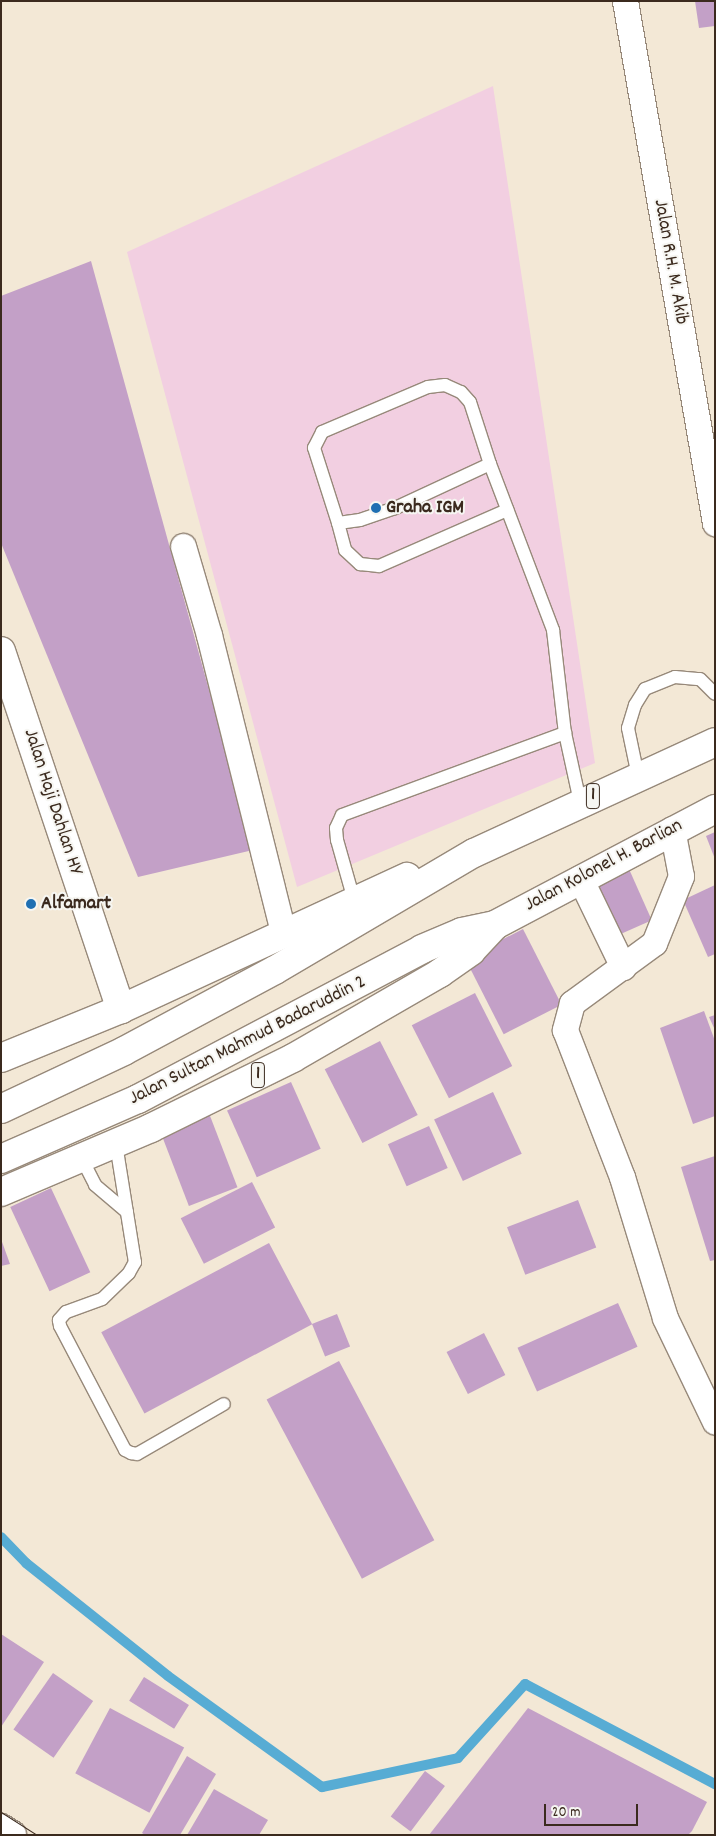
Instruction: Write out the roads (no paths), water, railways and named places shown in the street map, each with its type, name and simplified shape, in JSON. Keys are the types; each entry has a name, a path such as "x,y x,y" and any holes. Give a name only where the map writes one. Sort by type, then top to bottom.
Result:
{"main road":[{"name":"Jalan Haji Dahlan HY","path":"1,651 121,1009"},
{"name":"1","path":"1,1109 124,1051 275,970 469,857 580,802 715,742"},
{"name":"Jalan Kolonel H. Barlian","path":"489,926 672,828 715,809"},
{"name":"1","path":"1,1058 121,1009 354,900 463,854 469,857"},
{"name":"1","path":"1,1192 116,1144 293,1058 416,987 471,951 489,926"},
{"name":"Jalan Sultan Mahmud Badaruddin 2","path":"1,1159 138,1098 422,949 462,932 489,926"},
{"path":"1,1828 12,1835"}],"street":[{"name":"Jalan R.H. M. Akib","path":"625,1 715,523"},
{"path":"183,546 209,635 283,932"},
{"path":"672,828 681,876 678,890 654,943 572,1003 565,1030 622,1177 665,1318 715,1422"},
{"path":"580,878 623,967"}],"lane":[{"path":"507,510 379,566 360,564 345,550 314,448 316,441 322,432 428,387 445,385 461,392 470,402 490,464 553,630 565,733 580,802"},
{"path":"338,523 360,520 395,508 490,464"},
{"path":"638,776 628,728 635,705 645,689 675,677 700,679 715,694"},
{"path":"354,900 337,840 336,828 342,815 565,733"},
{"path":"116,1144 135,1249 135,1262 129,1274 102,1299 66,1312 59,1320 81,1371 125,1450 131,1454 137,1454 224,1404"},
{"path":"82,1159 96,1185 127,1212"}],"waterway":[{"path":"1,1537 26,1563 168,1676 322,1787 458,1758 525,1684 715,1784"}],"tram line":[{"path":"1,1812 37,1835"}],"place":[{"name":"Graha IGM","path":"376,508"},
{"name":"Alfamart","path":"31,904"}]}
